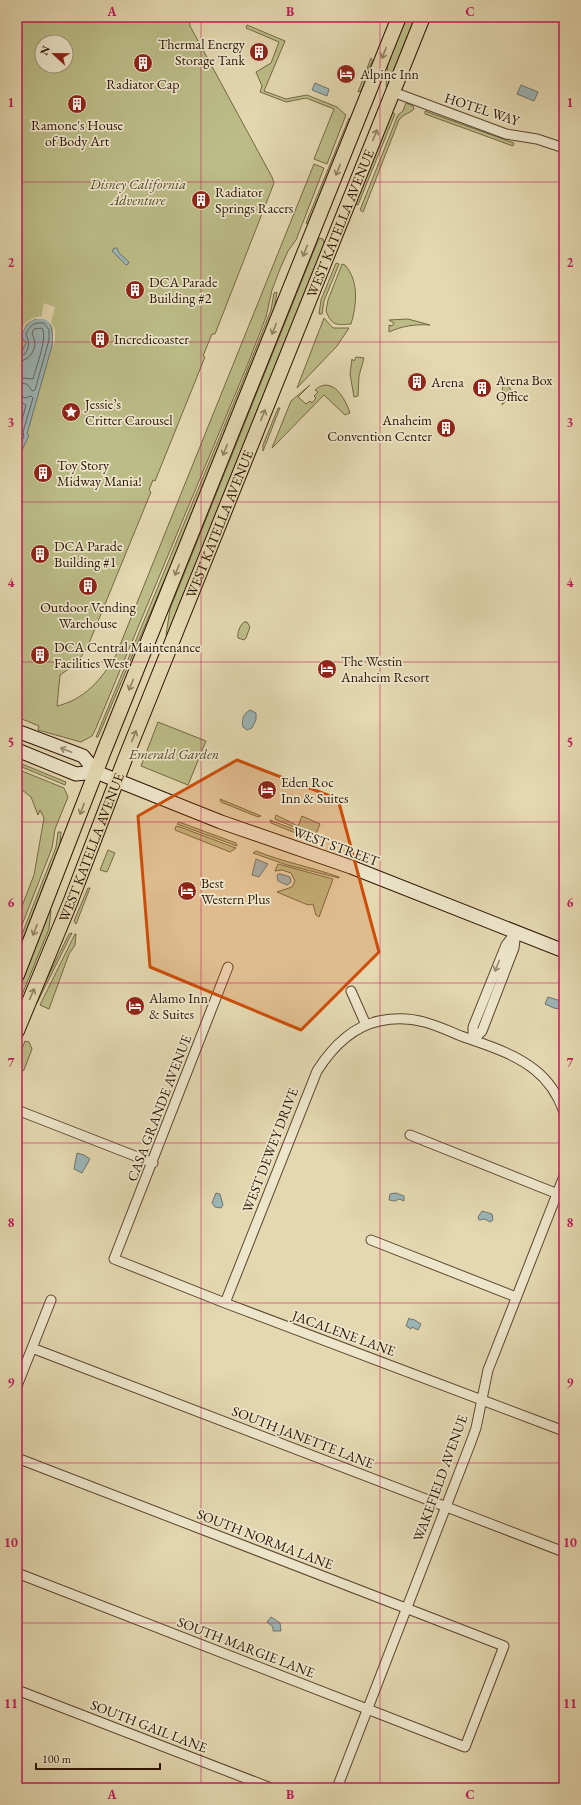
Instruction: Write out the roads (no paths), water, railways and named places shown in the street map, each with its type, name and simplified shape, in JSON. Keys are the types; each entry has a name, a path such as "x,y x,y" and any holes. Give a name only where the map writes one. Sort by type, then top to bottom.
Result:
{"main road":[{"name":"WEST KATELLA AVENUE","path":"17,975 96,772 399,17"},
{"name":"WEST KATELLA AVENUE","path":"17,1031 70,903 117,780 423,17"},
{"path":"17,731 83,756 96,772"},
{"path":"17,750 76,774 96,772"},
{"name":"WEST STREET","path":"96,772 234,826 350,867 564,951"}],"street":[{"name":"HOTEL WAY","path":"393,92 500,133 537,139 564,148"},
{"path":"473,1040 473,1027 506,945 516,932"},
{"name":"CASA GRANDE AVENUE","path":"114,1260 228,967"},
{"path":"351,991 366,1025"},
{"name":"WEST DEWEY DRIVE","path":"226,1303 317,1071 338,1044 366,1025 391,1019 424,1022 505,1052 527,1063 546,1081 562,1101"},
{"path":"562,1101 564,1112"},
{"path":"17,1110 152,1163"},
{"path":"410,1135 558,1194"},
{"name":"WAKEFIELD AVENUE","path":"337,1788 476,1428 488,1370 564,1176"},
{"path":"371,1240 516,1297"},
{"name":"JACALENE LANE","path":"114,1260 564,1431"},
{"path":"17,1386 51,1300"},
{"name":"SOUTH JANETTE LANE","path":"32,1348 564,1552"},
{"name":"SOUTH NORMA LANE","path":"17,1458 504,1646 465,1747"},
{"name":"SOUTH MARGIE LANE","path":"17,1574 465,1747"},
{"name":"SOUTH GAIL LANE","path":"17,1690 271,1788"}],"water":[{"path":"315,83 329,89 327,96 312,90"},
{"path":"521,85 538,92 534,101 517,94"},
{"path":"114,248 117,248 119,253 129,262 128,264 126,265 112,251"},
{"path":"46,304 53,342 27,434 29,435 17,461 17,356 18,353 22,351 26,343 21,336 24,329 30,322 40,318"},
{"path":"250,710 256,713 256,720 252,728 247,730 242,724 246,713"},
{"path":"256,859 268,864 259,877 252,875"},
{"path":"278,874 290,877 291,882 287,885 278,881"},
{"path":"548,997 561,1001 560,1009 545,1004"},
{"path":"77,1153 90,1159 82,1173 74,1169"},
{"path":"216,1193 220,1194 223,1205 221,1208 215,1207 212,1203"},
{"path":"396,1193 404,1196 404,1201 399,1199 395,1201 389,1200 390,1194"},
{"path":"482,1211 492,1214 493,1220 490,1222 485,1219 479,1220 478,1217"},
{"path":"409,1318 421,1324 418,1330 412,1327 411,1329 406,1326"},
{"path":"271,1617 280,1623 281,1631 273,1631 273,1627 267,1622"}],"place":[{"name":"Thermal Energy Storage Tank","path":"259,52"},
{"name":"Radiator Cap","path":"143,63"},
{"name":"Alpine Inn","path":"346,74"},
{"name":"Ramone's House of Body Art","path":"77,104"},
{"name":"Radiator Springs Racers","path":"201,200"},
{"name":"DCA Parade Building #2","path":"135,290"},
{"name":"Incredicoaster","path":"100,339"},
{"name":"Arena","path":"417,382"},
{"name":"Arena Box Office","path":"482,388"},
{"name":"Jessie’s Critter Carousel","path":"71,412"},
{"name":"Anaheim Convention Center","path":"446,428"},
{"name":"Toy Story Midway Mania!","path":"43,473"},
{"name":"DCA Parade Building #1","path":"40,554"},
{"name":"Outdoor Vending Warehouse","path":"88,586"},
{"name":"DCA Central Maintenance Facilities West","path":"40,655"},
{"name":"The Westin Anaheim Resort","path":"327,669"},
{"name":"Eden Roc Inn & Suites","path":"267,790"},
{"name":"Best Western Plus","path":"187,891"},
{"name":"Alamo Inn & Suites","path":"135,1006"}],"park label":[{"name":"Disney California Adventure","path":"138,192"},
{"name":"Emerald Garden","path":"174,754"}]}
